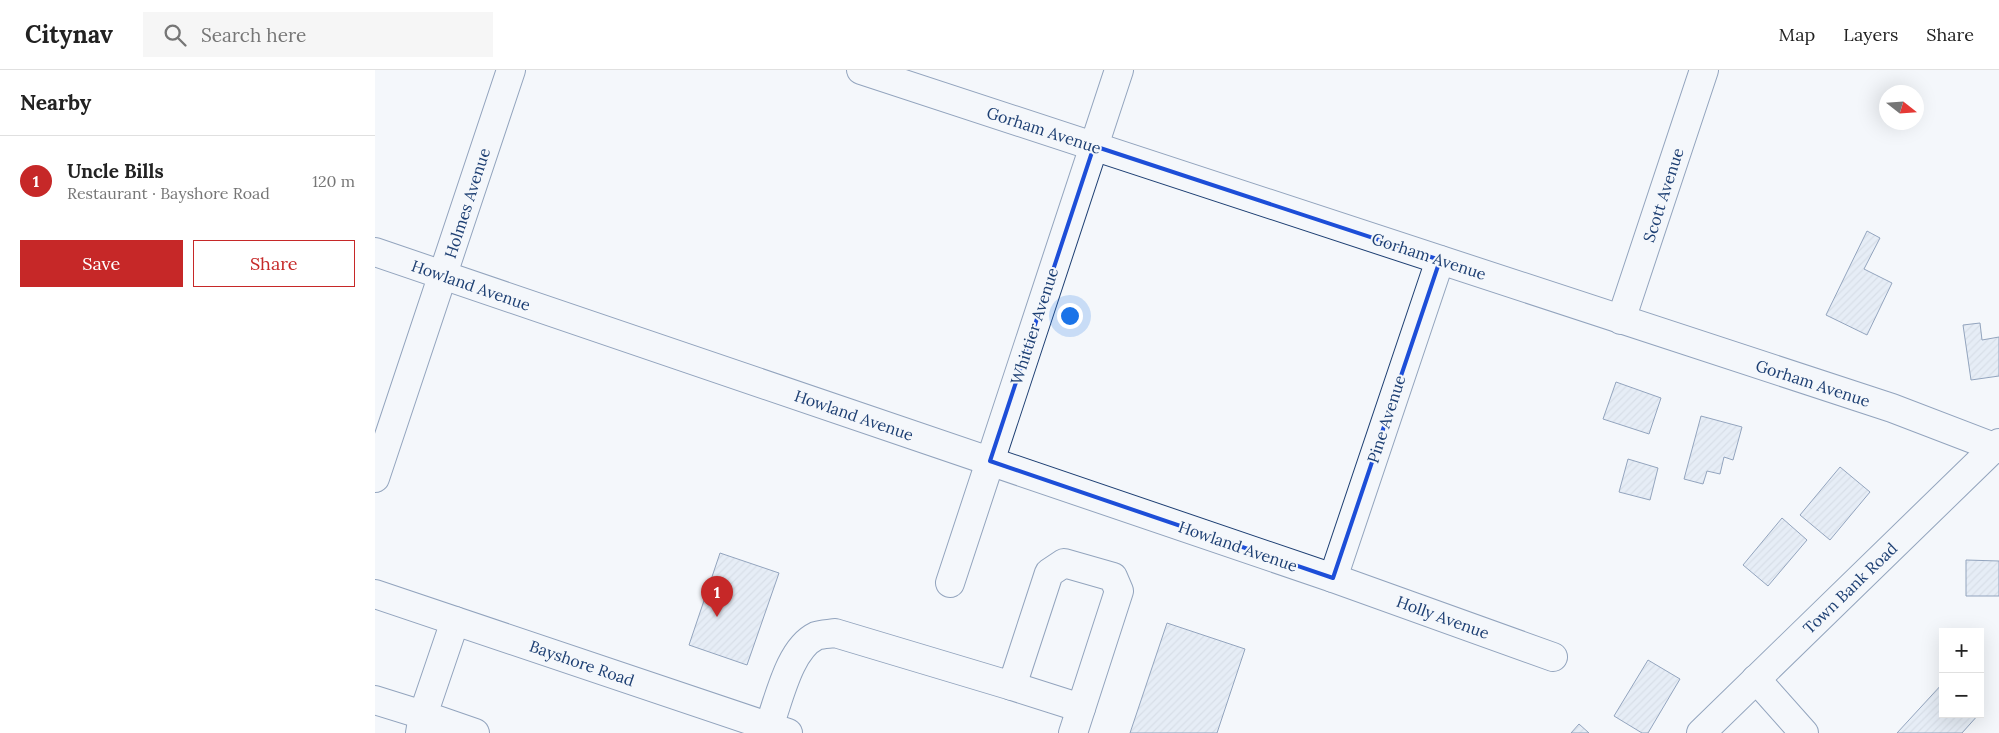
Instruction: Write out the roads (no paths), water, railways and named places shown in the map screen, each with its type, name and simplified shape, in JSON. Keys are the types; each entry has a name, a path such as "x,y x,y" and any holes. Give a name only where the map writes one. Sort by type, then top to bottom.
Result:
{"street":[{"name":"Holmes Avenue","path":"375,478 511,70"},
{"name":"Gorham Avenue","path":"861,70 1892,408 1998,446"},
{"name":"Whittier Avenue","path":"950,582 1119,70"},
{"name":"Scott Avenue","path":"1621,320 1704,70"},
{"name":"Howland Avenue","path":"375,252 1333,578"},
{"name":"Pine Avenue","path":"1333,578 1439,260"},
{"name":"Town Bank Road","path":"1701,733 1998,446"},
{"path":"779,730 791,665 804,644 817,636 835,634 1012,686 1077,721 1119,591 1113,577 1064,562 1049,574 1012,686"},
{"name":"Holly Avenue","path":"1333,578 1553,657"},
{"name":"Bayshore Road","path":"375,594 779,730"},
{"path":"422,724 455,621"},
{"path":"1756,679 1804,733"},
{"path":"375,700 422,724 475,733"}],"place":[{"name":"Uncle Bills","path":"717,617"}]}
